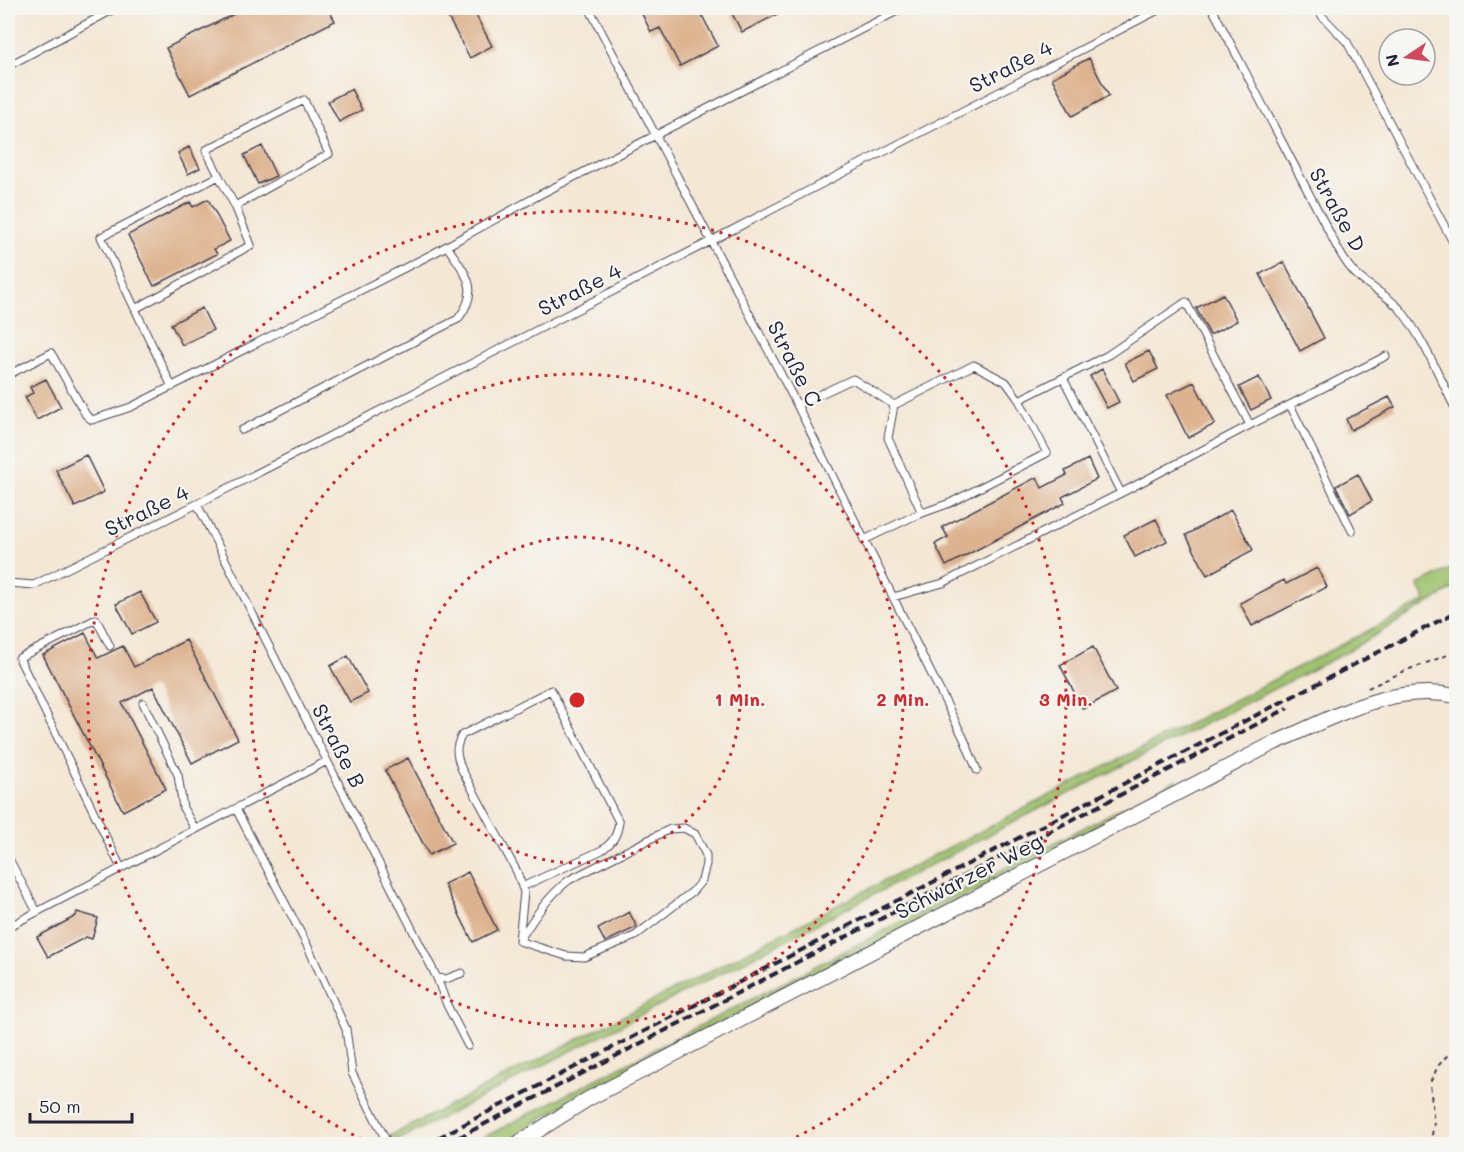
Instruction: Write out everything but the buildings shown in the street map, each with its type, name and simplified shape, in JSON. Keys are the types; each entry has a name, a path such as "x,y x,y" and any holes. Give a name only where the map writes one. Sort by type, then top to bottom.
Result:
{"street":[{"name":"Schwarzer Weg","path":"517,1144 588,1099 1272,744 1352,709 1382,699 1411,693 1436,692 1456,696"}],"lane":[{"path":"8,66 116,8"},
{"name":"Straße C","path":"589,8 797,405 977,770"},
{"path":"8,375 51,353 86,415 92,420 131,407 447,246 903,8"},
{"name":"Straße 4","path":"8,583 34,585 197,504 1162,8"},
{"name":"Straße D","path":"1212,8 1348,266 1360,279 1385,294 1399,309 1418,336 1456,410"},
{"path":"1317,8 1347,42 1456,248"},
{"path":"135,309 252,245 206,150 304,100 329,154 235,206"},
{"path":"172,387 101,237 219,176"},
{"path":"242,430 458,319 468,306 471,294 467,278 447,246"},
{"path":"1019,399 1108,355 1186,302 1250,425"},
{"path":"893,597 943,584 1386,356"},
{"path":"864,540 950,502 1047,453 1019,399 1006,382 974,365 894,405"},
{"path":"1063,378 1121,493"},
{"path":"797,405 853,379 894,405"},
{"path":"894,405 888,438 922,513"},
{"path":"1290,405 1352,531"},
{"name":"Straße B","path":"197,504 437,978 447,1005 468,1046"},
{"path":"110,646 96,619 19,658 121,868"},
{"path":"519,941 524,892 522,887 517,872 461,768 456,752 457,744 462,735 551,690 619,822 617,833 611,843 602,850 522,887"},
{"path":"143,703 177,775 183,808 195,829"},
{"path":"8,927 327,761"},
{"path":"236,809 307,945 346,1029 352,1073 388,1144"},
{"path":"684,828 695,834 702,844 706,855 702,880 693,891 635,936 584,957 566,957 519,941 554,891 569,880 670,829 684,828"},
{"path":"8,857 36,912"},
{"path":"437,978 446,979 462,973"}],"path":[{"path":"1366,690 1407,670 1456,651"},
{"path":"1430,1144 1434,1125 1430,1083 1438,1066 1456,1046"}],"green space":[{"path":"1456,566 1456,587 1343,654 391,1144 375,1144 1426,601 1418,585"},
{"path":"1176,780 1179,787 583,1094 537,1121 505,1144 471,1144"}],"railway":[{"path":"426,1144 1456,612"},
{"path":"446,1144 1288,708"}]}
